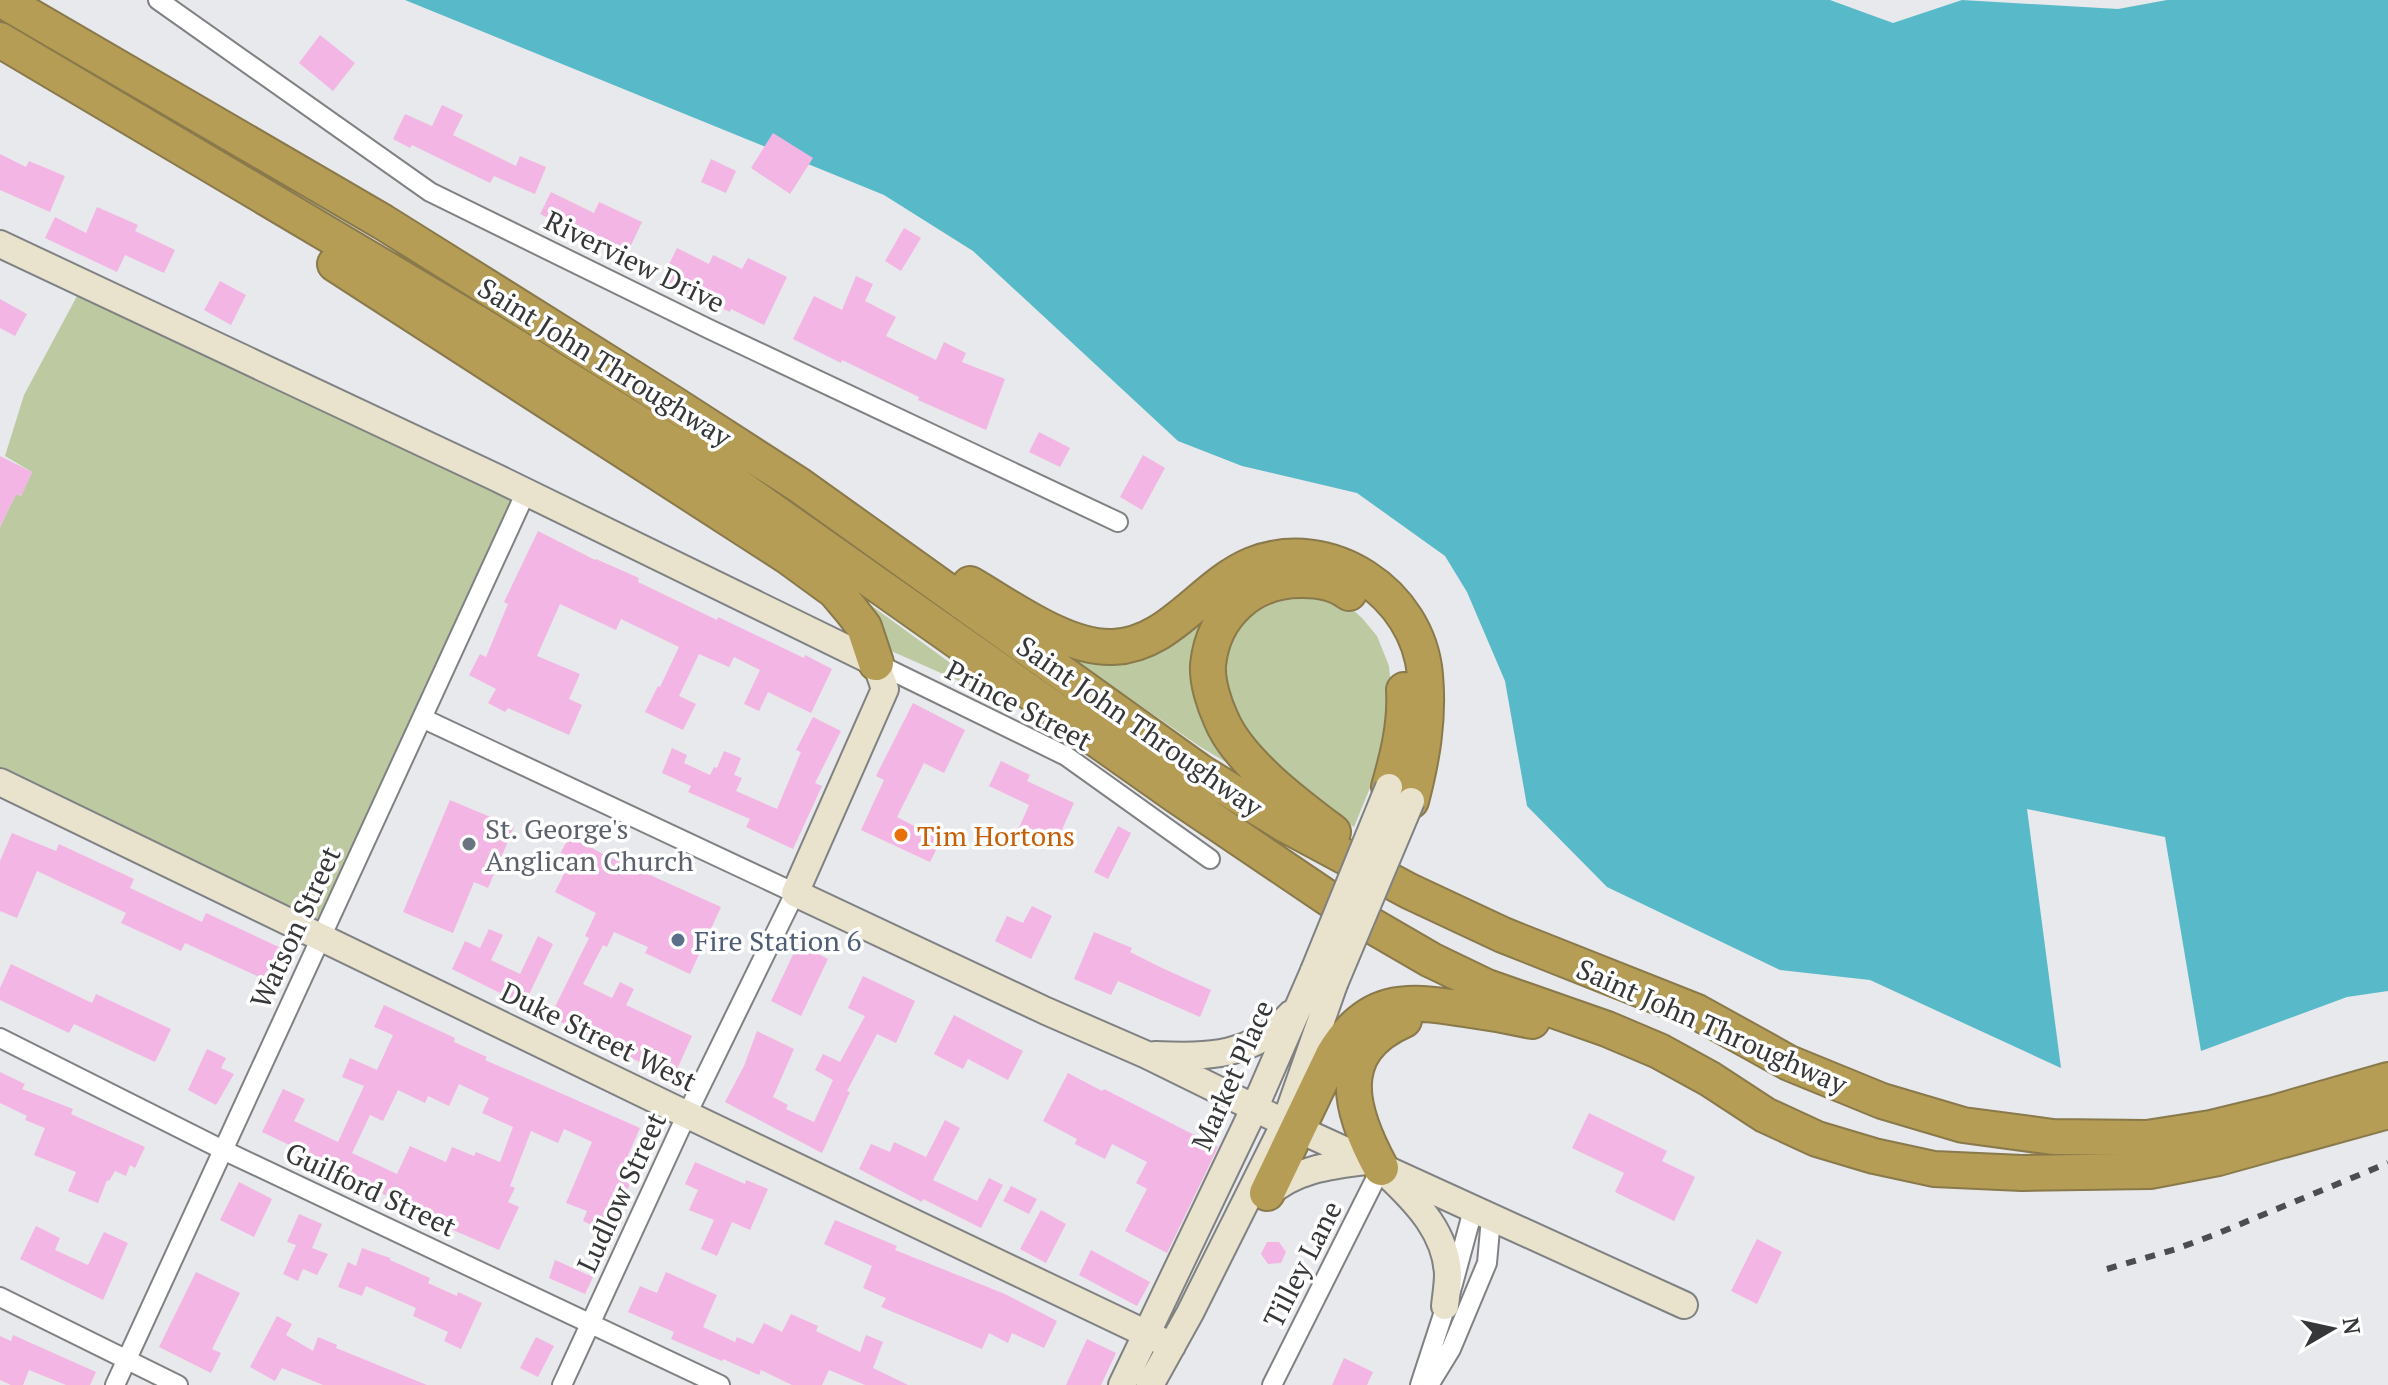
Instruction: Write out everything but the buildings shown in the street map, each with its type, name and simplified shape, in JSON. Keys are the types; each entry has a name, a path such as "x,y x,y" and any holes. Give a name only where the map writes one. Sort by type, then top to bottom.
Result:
{"highway":[{"name":"Saint John Throughway","path":"2,0 383,222 799,485 1199,771 1284,824 1409,891 1503,935 1697,1012 1789,1063 1882,1101 1963,1125 2148,1154 2218,1158 2388,1111"},
{"name":"Saint John Throughway","path":"0,40 479,324 719,473 1350,913 1431,960 1487,987 1607,1029 1659,1051 1765,1115 1817,1139 1934,1169 2022,1173 2148,1154 2211,1128 2388,1080"},
{"path":"40,64 189,169 787,556 835,591 864,627 876,663"},
{"path":"799,485 1040,624 1091,646 1136,644 1179,619 1204,597 1251,566 1280,557 1305,556 1332,561 1359,572 1383,591 1401,611 1417,641 1425,673 1425,740 1400,794"},
{"path":"1400,794 1405,693 1402,668 1393,639 1381,620 1344,589 1318,580 1268,584 1247,595 1224,616 1213,641 1208,669 1221,721 1256,768 1294,802 1409,891"},
{"name":"Saint John Throughway","path":"1274,862 1443,948 1666,1035 1775,1096 1839,1126 1891,1145 2022,1173"},
{"path":"1267,1193 1291,1126 1345,1035 1361,1020 1397,1005 1417,1002 1451,1007 1530,1020 1584,1034 1633,1052 1765,1115"},
{"path":"1374,1164 1355,1108 1354,1084 1367,1046 1381,1033 1420,1014 1451,1007"}],"street":[{"name":"Riverview Drive","path":"158,0 430,192 709,329 1118,522"},
{"path":"0,244 526,492 876,663 885,689 795,893"},
{"name":"Watson Street","path":"115,1385 526,492"},
{"name":"Prince Street","path":"876,663 1066,756 1210,859"},
{"path":"422,718 1046,1011 1147,1055 1254,1109 1684,1305"},
{"name":"Duke Street West","path":"0,782 1172,1346"},
{"name":"Market Place","path":"1150,1385 1291,1126 1324,977 1400,794"},
{"name":"Ludlow Street","path":"562,1385 687,1114 795,893"},
{"name":"Market Place","path":"1122,1385 1254,1109 1299,1005 1324,977"},
{"path":"1147,1055 1201,1056 1238,1050 1280,1026 1299,1005"},
{"name":"Guilford Street","path":"0,1038 223,1150 720,1385"},
{"path":"1190,1313 1267,1193 1308,1171 1331,1165 1374,1164 1414,1200 1433,1225 1442,1248 1448,1274 1445,1306"},
{"name":"Tilley Lane","path":"1272,1385 1374,1164"},
{"path":"1420,1385 1445,1306 1482,1214"},
{"path":"1429,1385 1451,1349 1487,1263 1482,1214"},
{"path":"0,1297 178,1385"}],"green space":[{"path":"84,283 526,492 320,938 0,782 0,527 16,494 21,496 32,472 5,456 24,395"},
{"path":"1308,593 1352,609 1362,618 1377,636 1389,666 1393,712 1374,778 1354,827 1291,785 1232,720 1222,661 1241,621 1268,600"},
{"path":"865,601 1000,699 882,647"},
{"path":"1210,612 1234,767 1055,647"}],"water":[{"path":"405,0 1830,0 1893,23 1962,0 2118,9 2167,0 2388,0 2388,991 2347,997 2201,1051 2165,837 2027,809 2061,1068 1870,980 1780,970 1607,887 1527,806 1505,681 1467,592 1445,556 1357,493 1242,466 1178,441 973,251 884,195"}],"railway":[{"path":"2107,1269 2214,1235 2388,1163"}],"place":[{"name":"Tim Hortons","path":"901,835"},
{"name":"St. George's Anglican Church","path":"469,844"},
{"name":"Fire Station 6","path":"678,940"}]}
